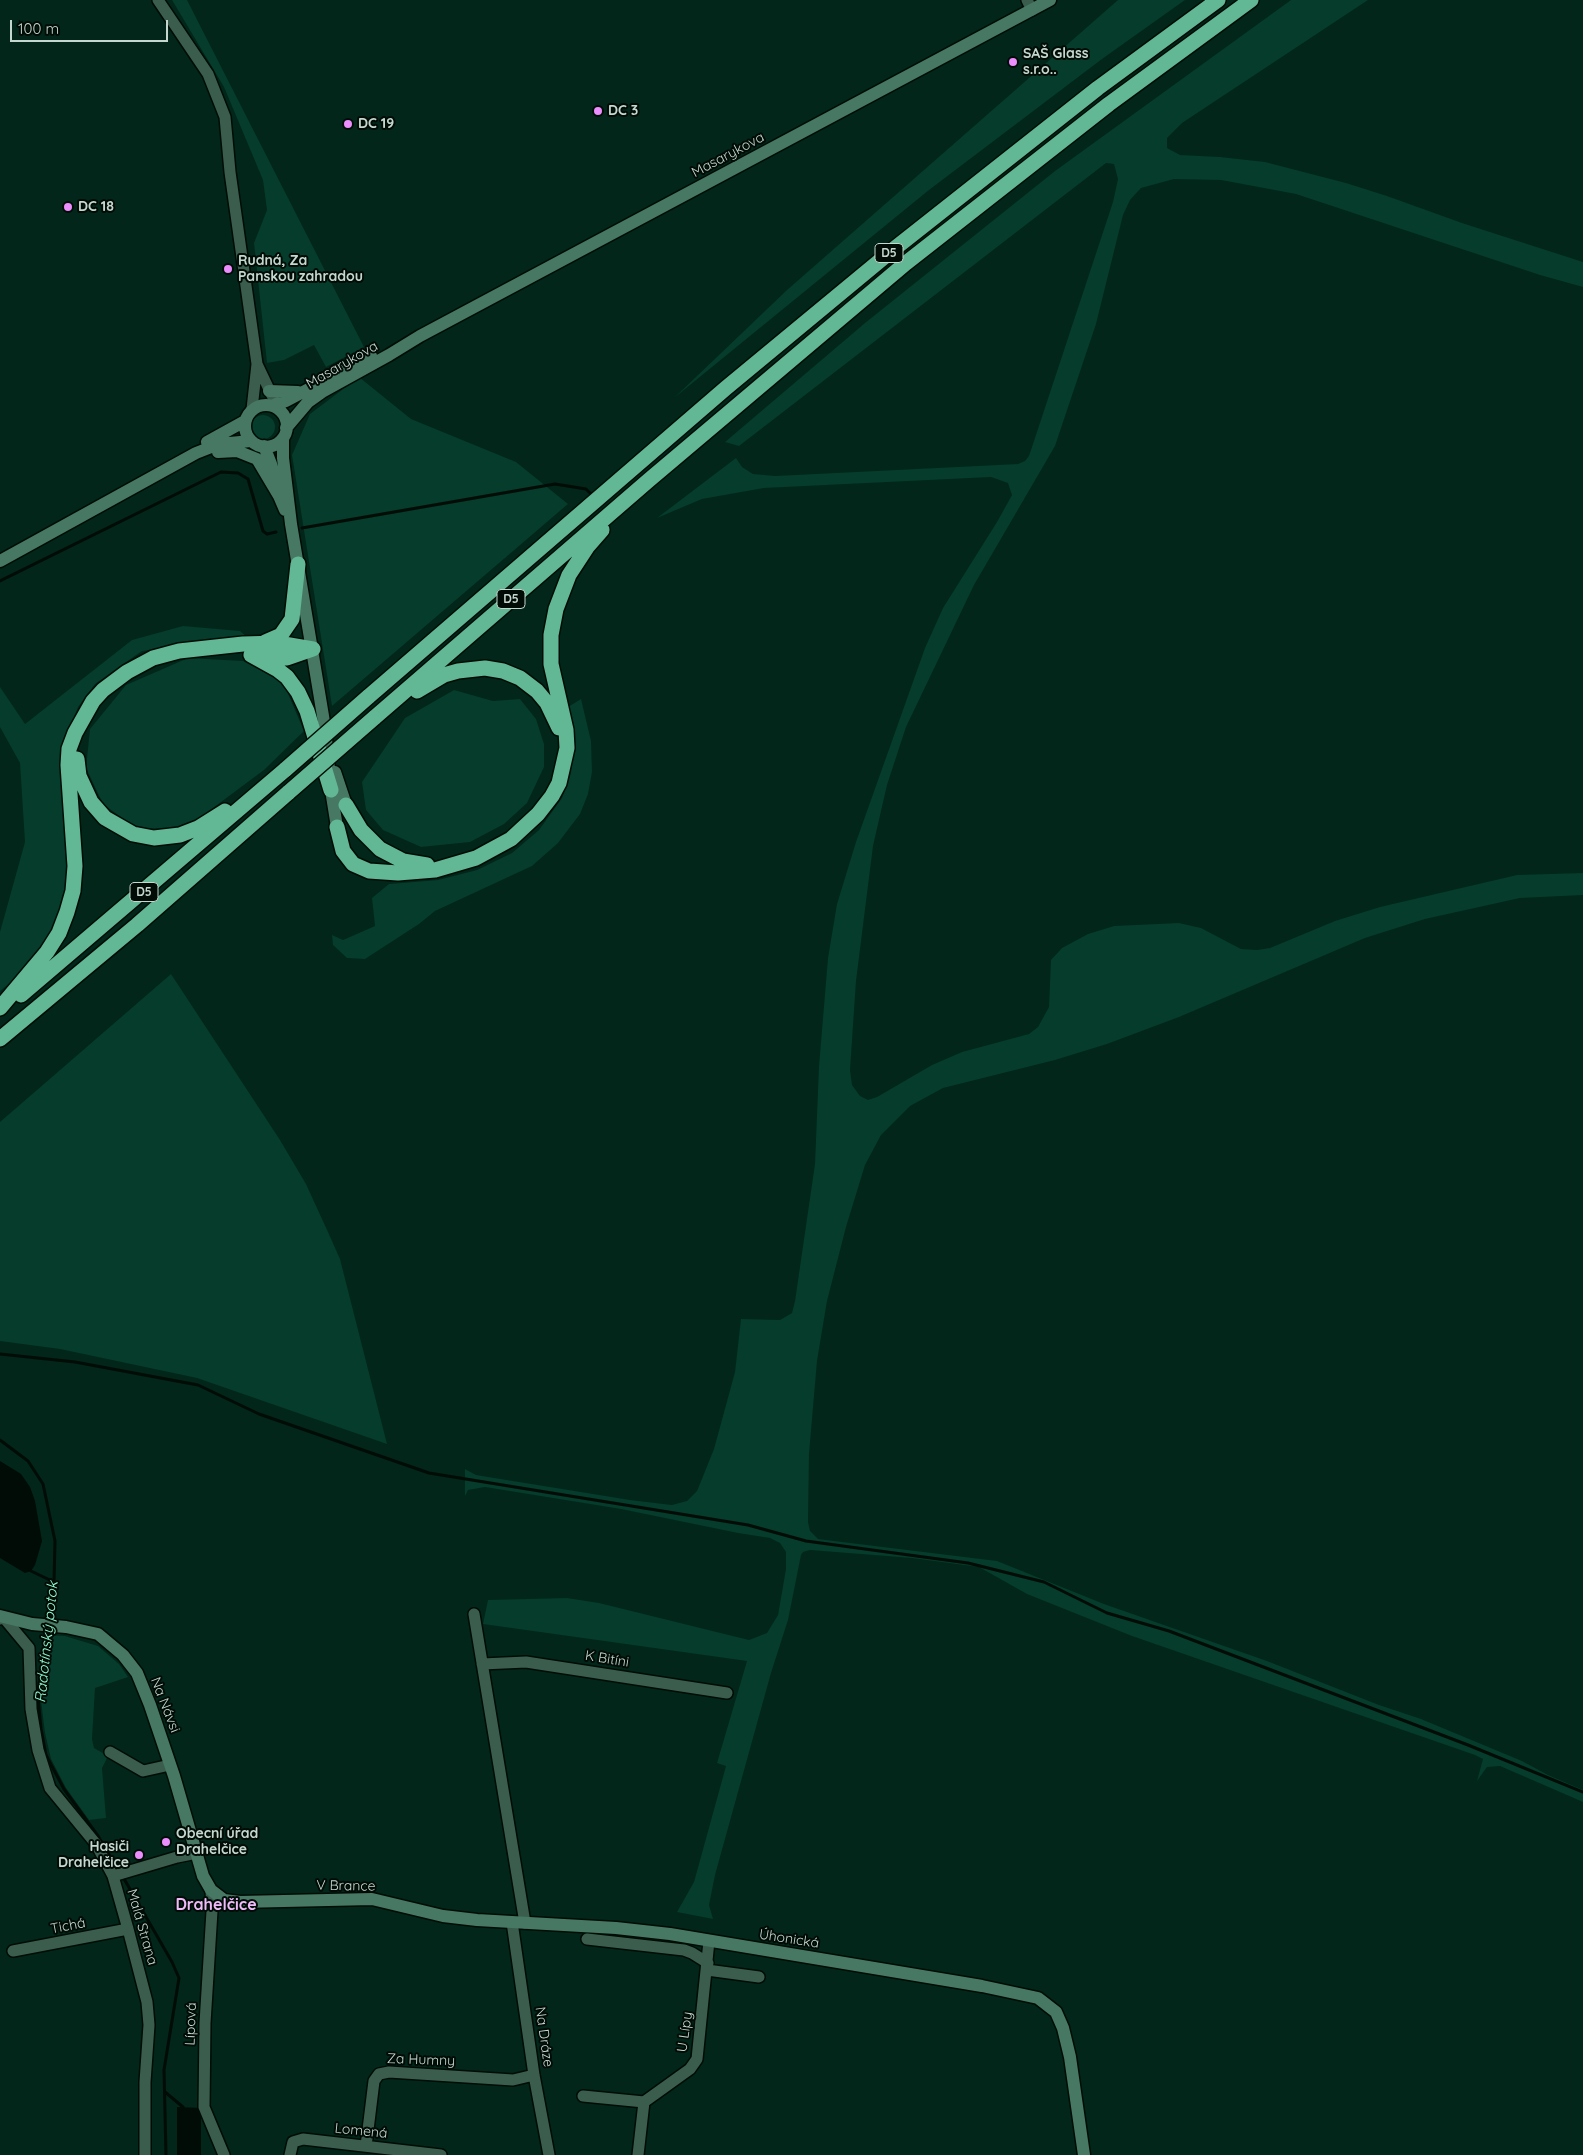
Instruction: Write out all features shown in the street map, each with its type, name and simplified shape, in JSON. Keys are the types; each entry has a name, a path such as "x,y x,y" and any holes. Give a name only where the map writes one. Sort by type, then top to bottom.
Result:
{"highway":[{"name":"D5","path":"0,1013 286,769 711,401 886,255 1098,88 1218,0"},
{"name":"D5","path":"0,1039 137,925 649,480 906,264 1109,104 1251,0"},
{"path":"337,827 345,856 353,864 368,870 398,873 426,871 469,860 495,849 524,828 552,796 563,769 567,737 553,676 550,651 553,621 559,597 569,575 588,546 649,480"},
{"path":"262,643 280,635 292,619 298,564"},
{"path":"0,1008 29,976 54,941 70,902 75,866 68,756 71,742 93,701 103,690 128,672 166,654 205,648 262,643 285,644 313,649"},
{"path":"205,648 287,658 313,649"},
{"path":"251,655 287,677 298,692 309,716 331,790"},
{"path":"374,718 444,675 475,668 504,671 526,682 547,703 560,732 563,769"},
{"path":"79,725 77,766 85,793 105,818 123,830 144,837 173,837 198,828 286,769"},
{"path":"346,805 366,837 380,849 395,857 411,863 425,865 469,860"}],"main road":[{"name":"Masarykova","path":"285,433 308,402 322,392 389,356 420,336 1029,5 1050,0"},
{"name":"Masarykova","path":"275,405 388,348 420,336"},
{"path":"269,391 285,393 303,391"},
{"path":"131,489 165,462 221,435 245,421 252,409 262,405 275,405 284,415 283,458 291,524 325,728 331,790 337,827"},
{"path":"245,421 245,431 251,441"},
{"path":"0,561 160,471 213,446 251,441 264,446 273,445 285,433"},
{"path":"264,446 274,471 279,496"},
{"path":"131,489 212,453 230,450 245,452 257,459 279,496 291,524"},
{"path":"325,728 346,805"},
{"name":"Na Návsi","path":"1,1618 32,1624 66,1627 98,1634 123,1655 140,1681 170,1765 203,1876 211,1890"},
{"name":"V Brance","path":"211,1890 224,1900 233,1902 372,1899 443,1916 512,1922"},
{"name":"Úhonická","path":"512,1922 616,1928 709,1941 999,1989 1038,1998 1056,2012 1063,2028 1070,2057 1084,2155"}],"street":[{"path":"158,0 208,74 225,117 230,172 258,364 275,405"},
{"path":"252,409 258,364"},
{"path":"474,1614 525,1923"},
{"name":"Malá Strana","path":"1,1618 28,1648 31,1708 38,1750 50,1788 119,1874 128,1929 147,2002 149,2024 145,2082 145,2155"},
{"name":"K Bitíni","path":"482,1664 526,1662 727,1693"},
{"path":"110,1752 143,1772 170,1765"},
{"path":"119,1874 177,1856 197,1853"},
{"name":"Lípová","path":"211,1890 212,1911 205,2024 204,2107 224,2155"},
{"name":"Na Dráze","path":"512,1922 534,2075 549,2155"},
{"name":"Tichá","path":"13,1951 128,1929"},
{"path":"587,1939 684,1950 692,1953 707,1966 760,1977"},
{"name":"U Lípy","path":"644,2102 690,2069 698,2059 709,1941"},
{"name":"Za Humny","path":"366,2146 374,2081 379,2074 389,2072 513,2080 534,2075"},
{"path":"583,2096 644,2102 638,2155"},
{"name":"Lomená","path":"290,2155 293,2142 303,2139 441,2155"}],"green space":[{"path":"172,0 187,0 364,347 326,367 314,345 284,360 267,363 254,243 267,210 263,180 224,87"},
{"path":"1118,0 1185,0 1102,59 929,190 674,398 787,290"},
{"path":"1291,0 1368,0 1182,123 1167,138 1167,148 1180,155 1265,162 1346,183 1387,196 1462,223 1583,262 1583,287 1540,275 1296,194 1221,180 1174,179 1141,188 1130,200 1123,215 1096,324 1055,446 974,585 906,727 887,785 873,846 856,981 850,1070 852,1085 860,1096 868,1100 877,1097 932,1065 962,1052 1029,1034 1038,1027 1049,1007 1051,960 1062,948 1088,934 1114,926 1179,923 1201,928 1241,949 1257,950 1270,948 1335,921 1380,907 1517,875 1583,873 1583,895 1520,898 1425,919 1365,938 1179,1017 1107,1044 1055,1060 943,1088 910,1106 881,1135 865,1165 846,1227 827,1301 817,1361 809,1454 808,1522 810,1531 818,1539 997,1561 1104,1604 1267,1661 1379,1705 1421,1719 1522,1761 1583,1790 1583,1802 1500,1766 1487,1767 1477,1781 1483,1759 1475,1755 1132,1636 1027,1594 979,1567 912,1558 810,1550 803,1552 801,1555 788,1620 771,1673 715,1875 709,1905 713,1919 677,1912 694,1882 726,1766 717,1763 747,1661 483,1624 488,1600 567,1598 599,1603 749,1640 767,1633 778,1615 786,1569 786,1552 780,1543 770,1538 621,1509 485,1487 468,1490 465,1496 465,1469 476,1475 672,1505 687,1501 697,1491 714,1449 735,1372 741,1319 780,1320 792,1313 795,1301 815,1164 819,1066 828,958 837,904 856,842 925,648 943,608 1012,495 1008,483 991,477 764,488 702,499 657,518 736,458 742,467 753,474 775,476 1018,464 1025,461 1029,456 1113,202 1118,179 1114,164 1106,163 739,446 725,442 865,323 1055,171"},
{"path":"359,377 411,419 516,462 568,504 332,706 292,455 310,414"},
{"path":"263,415 272,418 275,427 272,436 263,439 254,436 251,427 254,418"},
{"path":"183,626 240,631 247,637 142,651 95,684 78,707 63,745 69,880 58,921 22,973 0,991 0,932 25,842 20,763 0,727 0,687 25,724 132,640"},
{"path":"188,658 243,661 283,682 304,731 264,770 186,828 137,829 103,804 86,768 90,729 126,685"},
{"path":"454,690 493,701 520,699 536,719 544,744 544,767 527,803 504,824 470,842 421,847 383,830 366,810 362,782 405,718"},
{"path":"581,699 591,741 592,772 588,794 580,814 558,843 532,866 435,911 419,924 365,959 347,958 333,945 332,935 343,940 375,926 372,898 389,884 438,880 477,870 512,853 539,830 562,798 571,773 574,740 568,707"},
{"path":"171,974 280,1140 306,1184 340,1259 387,1444 197,1378 60,1349 0,1341 0,1122"},
{"path":"46,1635 65,1636 98,1646 119,1664 128,1677 95,1688 92,1739 94,1748 108,1756 102,1768 106,1818 89,1820 66,1788 51,1759 45,1733 40,1693"}],"shaded area":[{"path":"0,1461 21,1474 30,1487 35,1501 42,1541 35,1565 31,1571 25,1573 0,1558"},
{"path":"177,2107 201,2108 201,2155 177,2155"}],"waterway":[{"path":"0,581 221,472 238,473 248,479 263,531 267,534 276,532"},
{"path":"302,528 555,484 586,489 593,496"},
{"path":"0,1354 75,1362 198,1385 259,1414 429,1473 748,1525 806,1541 968,1563 1044,1582 1107,1613 1169,1631 1468,1745 1583,1792"},
{"name":"Radotínský potok","path":"0,1440 28,1461 43,1484 55,1541 54,1582 48,1622"},
{"path":"29,1569 54,1582"},
{"name":"Radotínský potok","path":"47,1628 38,1698 46,1755 64,1789 98,1836 119,1871"},
{"name":"Radotínský potok","path":"123,1877 172,1962 179,1978 164,2070 166,2155"},
{"path":"165,2092 183,2107"}],"place":[{"name":"SAŠ Glass s.r.o..","path":"1013,62"},
{"name":"DC 3","path":"598,111"},
{"name":"DC 19","path":"348,124"},
{"name":"DC 18","path":"68,207"},
{"name":"Rudná, Za Panskou zahradou","path":"228,269"},
{"name":"Obecní úřad Drahelčice","path":"166,1842"},
{"name":"Hasiči Drahelčice","path":"139,1855"}],"district":[{"name":"Drahelčice","path":"216,1905"}]}
